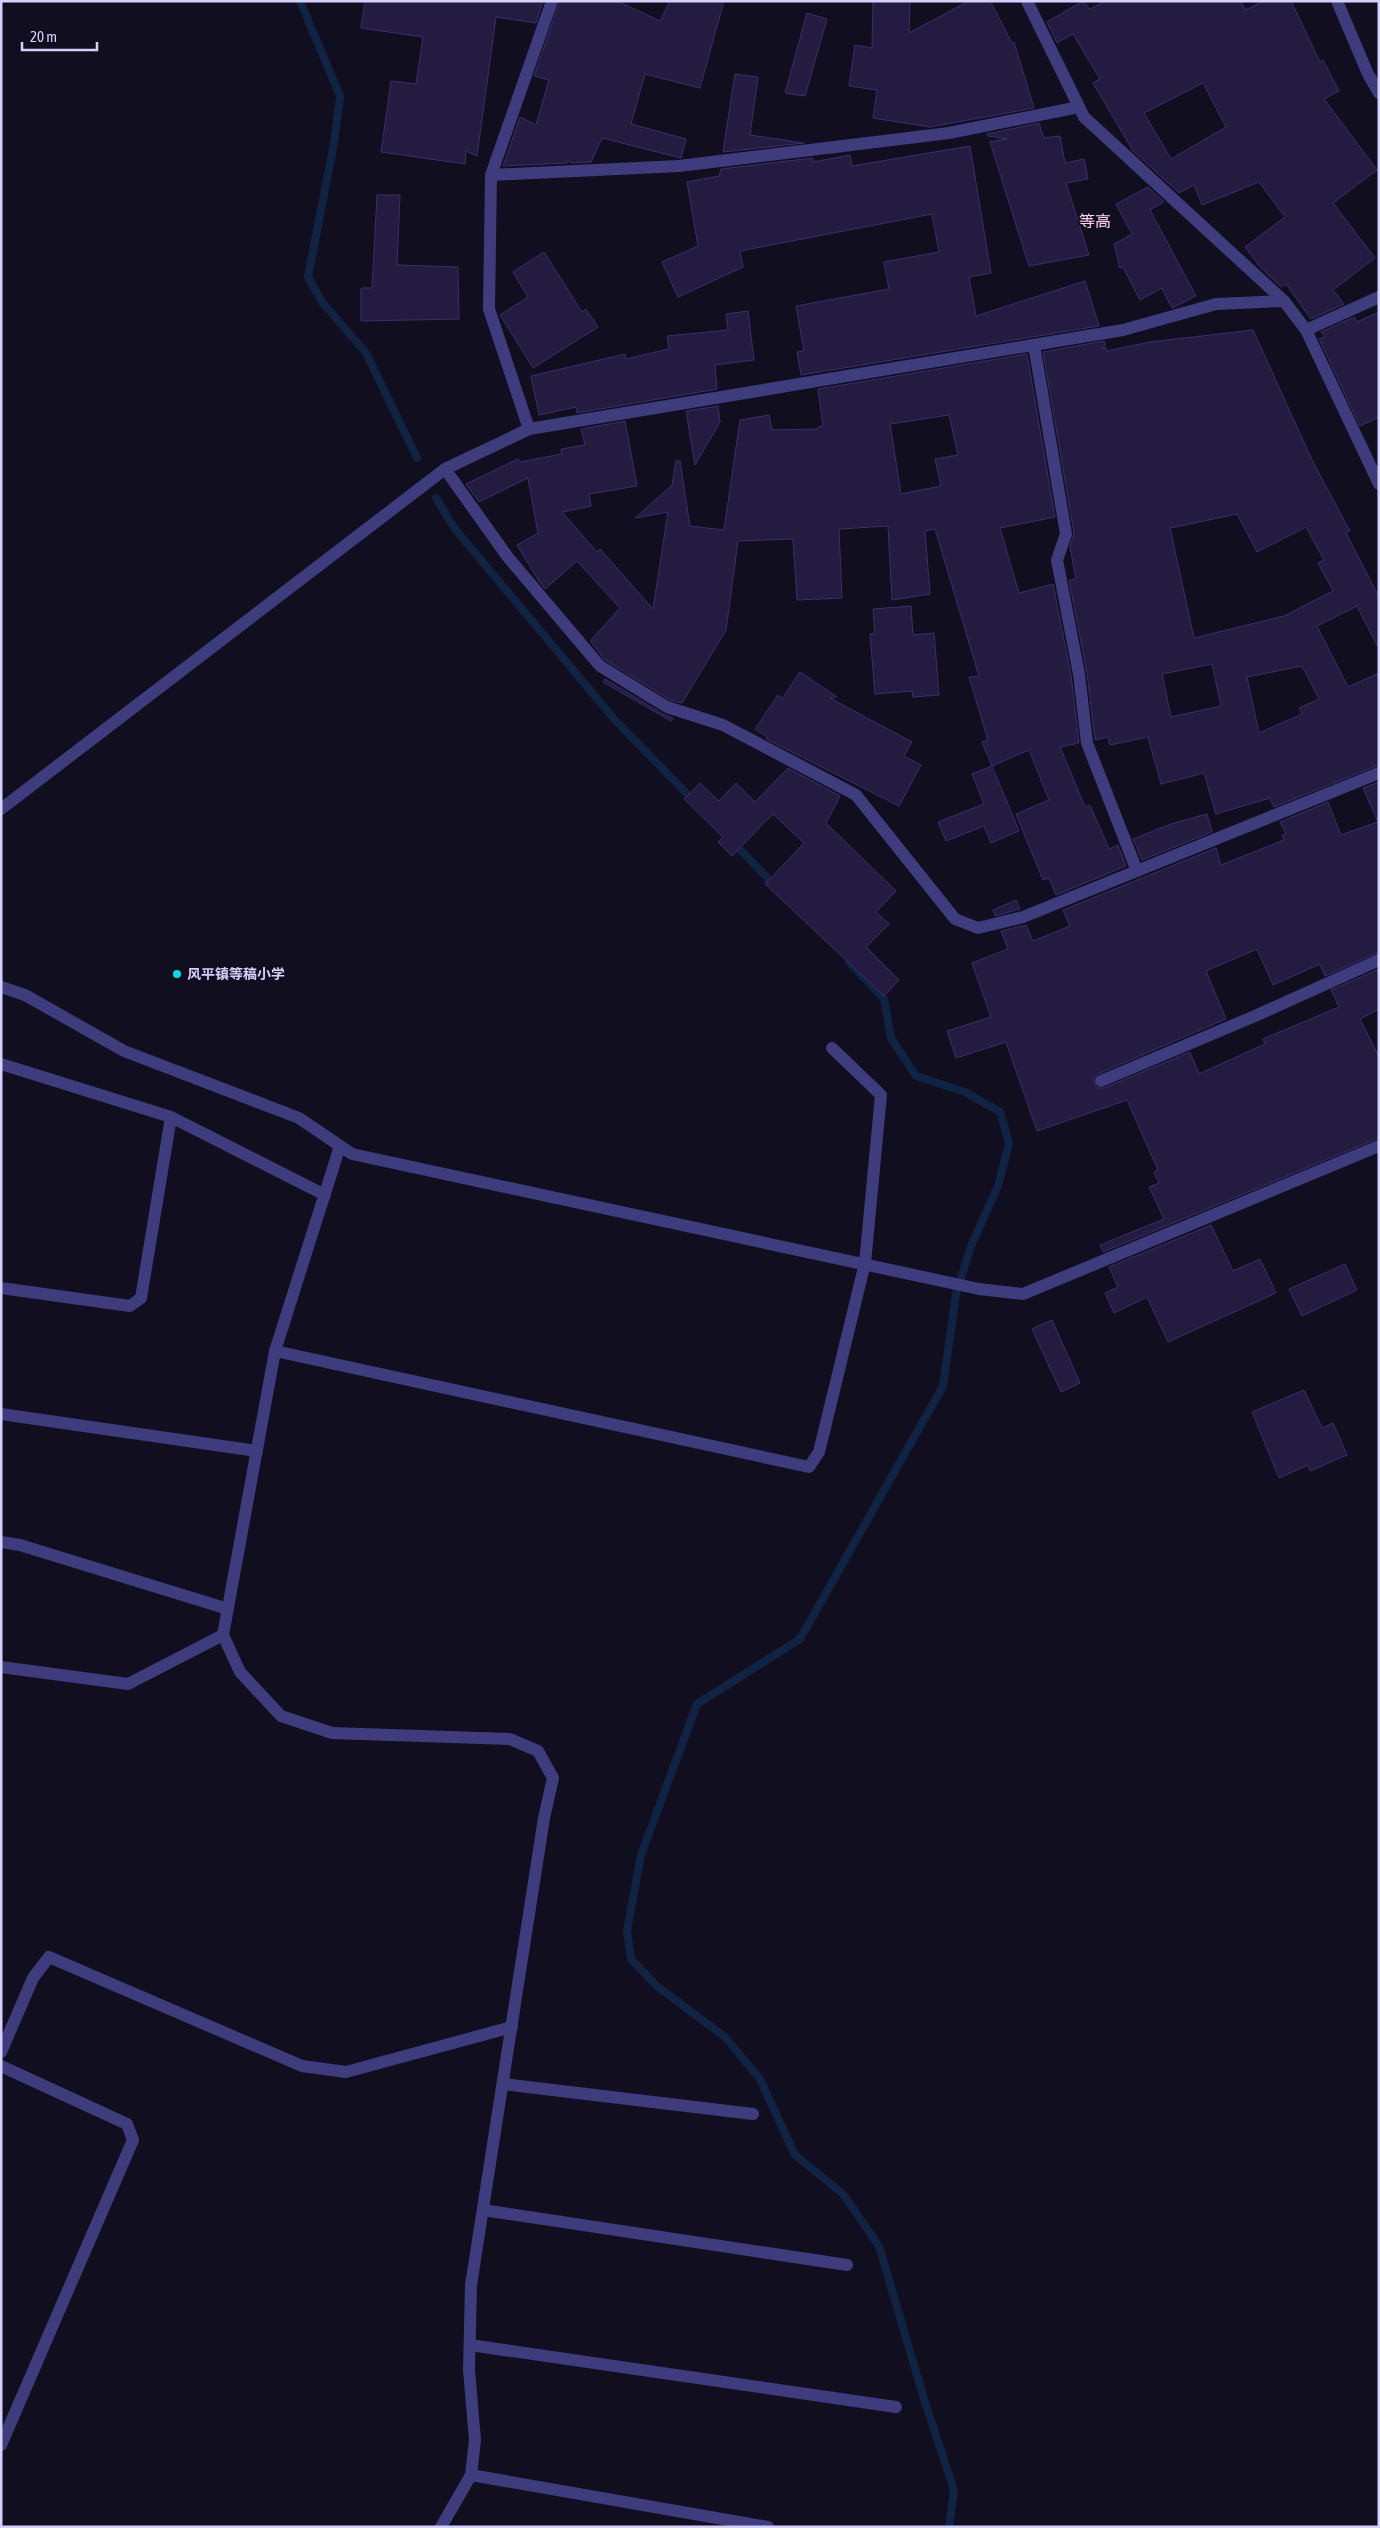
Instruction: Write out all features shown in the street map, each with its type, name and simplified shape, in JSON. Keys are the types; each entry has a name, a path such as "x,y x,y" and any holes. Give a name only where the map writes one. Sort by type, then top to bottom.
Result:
{"street":[{"path":"529,429 488,309 491,175 552,1"},
{"path":"1026,1 1084,117 1284,301 1306,330 1379,484"},
{"path":"1337,1 1368,74 1379,92"},
{"path":"491,175 679,166 949,133 1079,107"},
{"path":"1306,330 1379,297"},
{"path":"1,809 445,469 529,429 1123,330 1216,304 1284,301"},
{"path":"1034,345 1066,534 1057,560 1079,674 1087,743 1137,871"},
{"path":"445,469 507,556 600,666 667,707 723,725 856,795 955,919 978,928 1023,917 1379,772"},
{"path":"1101,1081 1255,1016 1379,960"},
{"path":"1,987 25,995 124,1051 299,1118 352,1154 979,1288 1023,1294 1379,1146"},
{"path":"275,1351 809,1467 818,1452 865,1263 881,1095 832,1048"},
{"path":"1,1064 171,1117 325,1194"},
{"path":"1,1288 130,1306 141,1298 171,1117"},
{"path":"340,1146 275,1351 223,1635 240,1672 281,1716 332,1733 510,1739 538,1751 552,1778 544,1818 471,2285 469,2370 475,2440 471,2475 441,2527"},
{"path":"1,1414 257,1451"},
{"path":"1,1542 20,1545 228,1608"},
{"path":"1,1667 128,1684 223,1635"},
{"path":"1,2052 33,1978 49,1957 302,2066 346,2072 512,2027"},
{"path":"1,2066 127,2124 132,2140 1,2445"},
{"path":"503,2084 753,2114"},
{"path":"483,2210 847,2265"},
{"path":"470,2345 896,2406"},
{"path":"471,2475 768,2527"}],"building":[{"path":"365,1 543,1 536,23 496,17 477,156 466,151 465,164 381,152 391,81 416,84 423,37 361,28"},
{"path":"560,1 617,1 660,21 670,1 724,1 700,88 645,74 631,124 686,139 681,158 602,138 591,162 573,163 568,161 567,163 503,166 520,117 536,125 549,80 534,76"},
{"path":"873,1 910,1 909,33 969,1 990,1 1012,43 1014,42 1034,108 930,127 873,118 877,90 849,86 855,45 872,48"},
{"path":"1083,1 1090,9 1106,1 1241,1 1245,10 1264,1 1291,1 1320,62 1323,60 1339,91 1324,99 1377,170 1333,203 1375,258 1333,290 1344,304 1311,319 1286,284 1281,287 1261,268 1245,247 1285,217 1259,182 1202,205 1194,185 1179,193 1133,151 1093,83 1100,79 1073,34 1057,43 1047,22","holes":["1203,83 1226,127 1171,159 1144,113"]},
{"path":"807,13 827,19 805,96 785,93"},
{"path":"735,74 758,77 750,135 804,143 723,152"},
{"path":"1039,123 1044,138 1060,136 1065,163 1084,159 1088,179 1066,183 1089,255 1029,266 990,142 1007,139 988,136 987,134"},
{"path":"970,146 991,273 969,277 976,316 1085,281 1099,326 801,375 797,352 804,351 796,306 889,289 884,262 939,252 932,214 740,251 743,267 678,297 662,262 698,246 687,182 719,176 721,169 813,158 813,162 850,155 852,166"},
{"path":"1148,187 1164,202 1150,210 1196,296 1172,308 1162,288 1140,300 1123,267 1120,268 1114,244 1132,234 1116,204"},
{"path":"377,195 400,195 397,265 458,267 459,319 361,321 361,288 372,288"},
{"path":"544,252 582,312 586,309 598,327 533,368 500,315 528,297 513,272"},
{"path":"748,311 754,360 715,365 717,389 577,413 576,407 539,415 531,376 625,354 626,359 669,349 667,336 728,330 726,314"},
{"path":"1379,312 1379,417 1360,426 1319,339 1325,337 1321,332 1354,317 1357,322"},
{"path":"1253,330 1312,460 1350,531 1346,533 1379,597 1379,649 1357,606 1317,626 1348,687 1379,673 1379,765 1274,807 1270,798 1216,814 1204,773 1161,784 1148,737 1110,745 1108,737 1095,740 1087,673 1069,580 1076,579 1070,547 1074,533 1043,352 1104,341 1105,346 1102,348 1106,348 1107,351 1150,342","holes":["1237,514 1257,552 1306,527 1324,560 1318,563 1333,591 1284,616 1194,638 1170,528","1212,664 1221,706 1171,717 1162,674","1302,666 1319,699 1299,708 1302,714 1259,733 1247,677"]},
{"path":"1027,354 1055,517 1000,528 1019,593 1053,584 1071,675 1079,743 1060,747 1085,807 1090,805 1109,849 1118,845 1126,866 1056,895 1049,878 1043,880 1016,814 1049,800 1029,750 992,766 982,742 988,740 969,677 979,676 935,529 925,531 930,594 892,600 888,526 839,529 842,598 797,600 793,539 738,541 726,630 682,703 670,700 605,660 590,641 620,608 577,561 545,589 539,581 517,545 538,533 528,478 479,502 466,484 518,459 520,462 562,454 561,449 585,445 581,429 625,421 637,486 589,494 591,506 562,512 597,552 600,549 653,609 668,512 635,518 672,485 676,461 680,461 690,526 724,530 740,420 769,415 772,430 818,429 818,427 823,426 818,389","holes":["949,415 958,455 935,459 941,486 901,494 890,424"]},
{"path":"718,406 720,422 695,465 686,411"},
{"path":"911,606 913,635 934,633 939,695 913,697 912,691 875,694 870,634 875,634 873,609"},
{"path":"800,672 837,697 830,698 912,742 904,756 921,765 899,806 766,739 767,737 755,729 778,695 782,699"},
{"path":"605,679 663,714 673,718 671,721 603,682"},
{"path":"992,766 1019,831 991,843 984,826 946,841 938,822 984,804 972,774"},
{"path":"788,768 840,796 826,823 896,891 876,912 889,924 866,947 899,980 884,996 765,884 804,843 773,814 732,856 718,842 723,837 684,799 700,783 719,801 736,783 755,802"},
{"path":"1379,782 1379,952 1325,976 1320,964 1273,985 1257,949 1206,971 1226,1019 1098,1074 1093,1080 1097,1088 1104,1088 1190,1052 1199,1074 1265,1044 1263,1039 1339,1007 1331,990 1379,969 1379,1009 1360,1019 1379,1057 1379,1138 1103,1252 1100,1245 1164,1219 1149,1187 1159,1183 1154,1172 1158,1170 1127,1100 1037,1131 1006,1042 956,1058 947,1031 991,1017 972,963 1008,949 1001,931 1026,925 1033,941 1051,934 1070,926 1063,910 1216,848 1221,865 1284,840 1282,835 1286,834 1280,822 1328,802 1341,835 1378,822 1363,788"},
{"path":"1207,814 1212,832 1142,860 1133,839 1171,824"},
{"path":"1016,900 1020,909 995,916 993,910"},
{"path":"1211,1225 1233,1271 1260,1259 1276,1293 1168,1342 1147,1297 1114,1313 1105,1293 1118,1287 1109,1267"},
{"path":"1345,1264 1357,1290 1302,1316 1289,1289"},
{"path":"1052,1320 1080,1383 1061,1392 1032,1329"},
{"path":"1304,1390 1322,1428 1333,1423 1347,1455 1310,1471 1308,1465 1279,1478 1252,1412"}],"waterway":[{"path":"300,1 340,96 334,143 308,277 322,302 366,353 417,458"},
{"path":"436,498 455,529 615,720 694,801"},
{"path":"733,842 775,886"},
{"path":"849,962 884,999 891,1038 916,1076 965,1092 1000,1112 1009,1143 998,1186 971,1246 956,1294 943,1386 800,1639 697,1704 641,1855 627,1931 631,1959 658,1987 725,2037 760,2079 795,2155 843,2194 879,2246 924,2399 954,2490 949,2527"}],"place":[{"name":"风平镇等稿小学","path":"177,974"}],"district":[{"name":"等高","path":"1095,221"}]}
